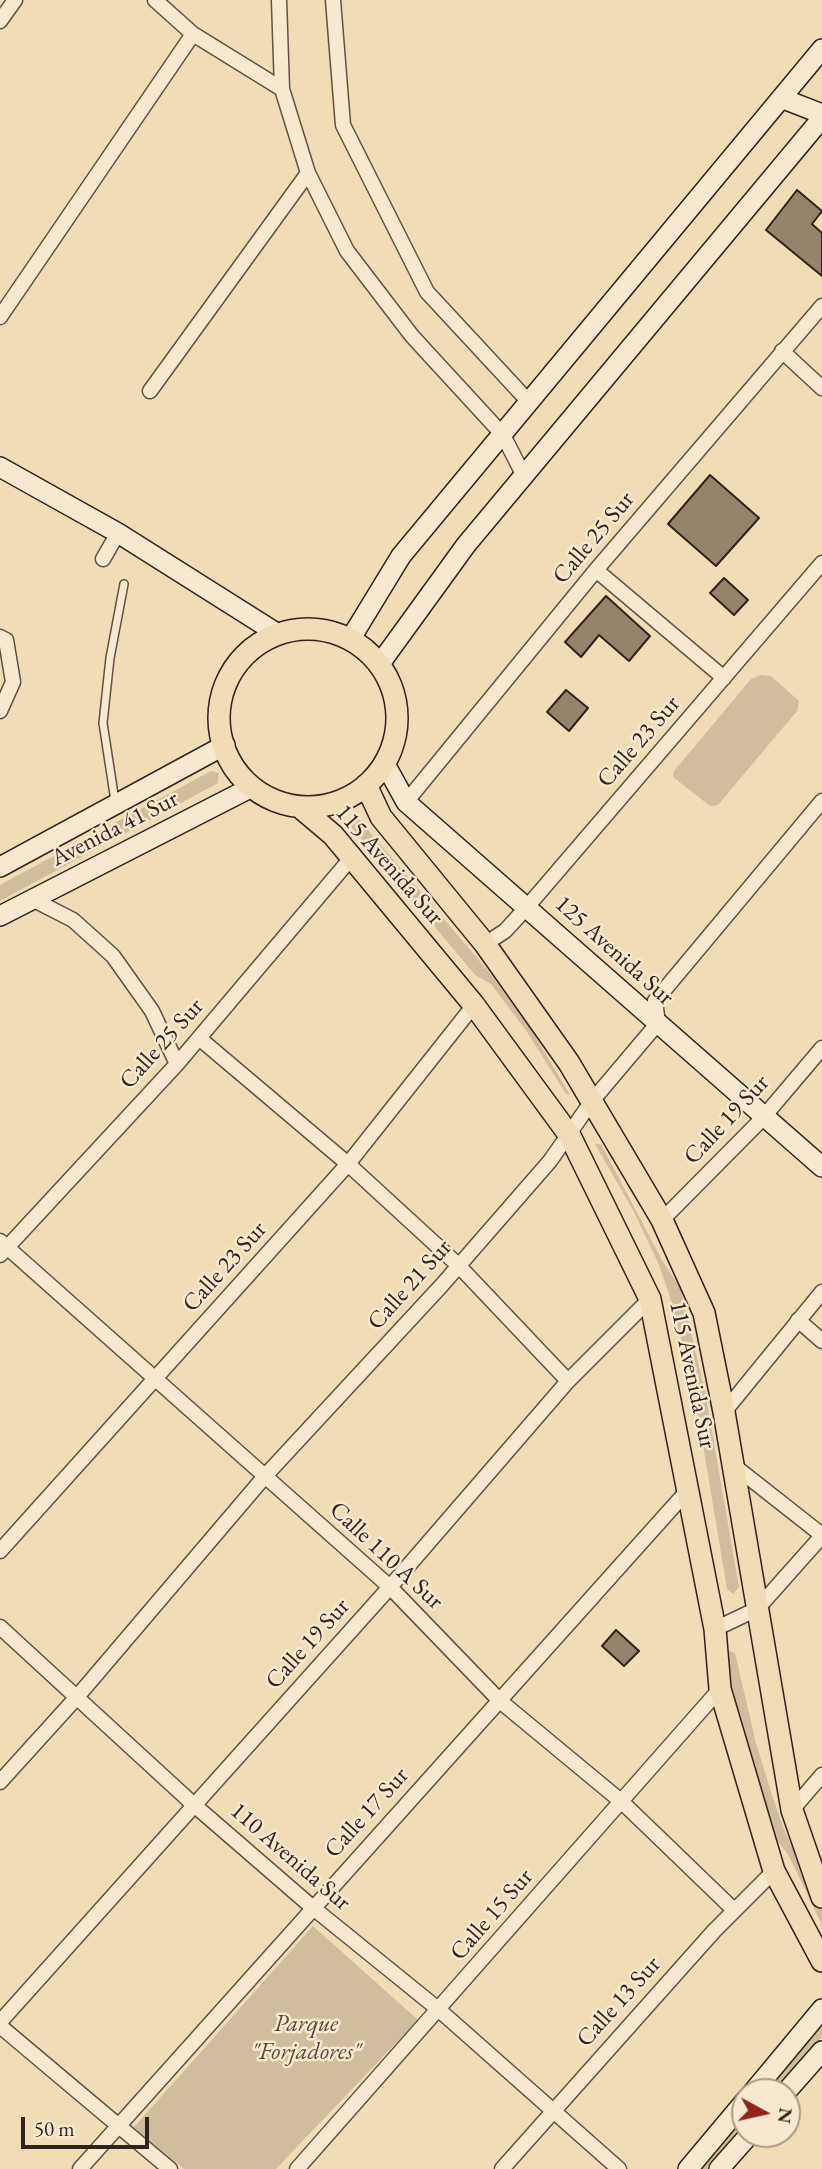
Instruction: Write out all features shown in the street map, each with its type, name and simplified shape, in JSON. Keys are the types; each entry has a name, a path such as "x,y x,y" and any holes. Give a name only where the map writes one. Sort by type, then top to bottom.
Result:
{"main road":[{"path":"351,638 401,556 822,49"},
{"path":"379,665 466,545 822,116 781,98"},
{"path":"0,467 118,533 278,634"},
{"path":"305,628 331,631 351,638 387,676 396,704 396,732 385,764 353,795 326,806 301,808 276,801 251,787 230,761 220,732 220,704 231,673 251,649 278,634 305,628"},
{"name":"Avenida 41 Sur","path":"0,867 225,745"},
{"name":"125 Avenida Sur","path":"385,764 406,802 822,1167"},
{"name":"115 Avenida Sur","path":"366,785 381,817 485,944 592,1101 662,1220 704,1313 724,1412 792,1810 822,1897"},
{"name":"Avenida 41 Sur","path":"0,916 251,787"},
{"name":"115 Avenida Sur","path":"301,808 333,835 474,1005 570,1136 650,1298 715,1629 720,1689 774,1871 822,1961"},
{"path":"764,2078 822,2009"},
{"path":"798,2078 822,2051"},
{"path":"688,2169 731,2118"},
{"path":"719,2169 738,2148"}],"street":[{"path":"0,21 15,0"},
{"path":"155,0 193,34 282,89"},
{"path":"279,0 282,89 308,173 347,250 412,336 503,435 524,476"},
{"path":"333,0 343,125 427,292 529,402"},
{"path":"0,317 193,34"},
{"path":"150,391 308,173"},
{"name":"Calle 25 Sur","path":"406,802 596,570 822,306"},
{"path":"782,351 822,388"},
{"path":"103,559 118,533"},
{"name":"Calle 23 Sur","path":"485,944 505,931 527,907 822,563"},
{"path":"596,570 724,678"},
{"path":"0,637 6,640 13,682 0,711"},
{"path":"658,1023 655,1001 822,801"},
{"name":"Calle 25 Sur","path":"2,1248 177,1064 352,857"},
{"path":"32,899 73,920 113,956 152,1011 177,1064"},
{"name":"Calle 23 Sur","path":"0,1551 348,1164 474,1005"},
{"name":"Calle 21 Sur","path":"0,1782 77,1698 266,1475 458,1265 570,1136 592,1101 658,1023"},
{"path":"199,1038 348,1164 458,1265 568,1381"},
{"name":"Calle 19 Sur","path":"662,1220 765,1116 822,1048"},
{"name":"Calle 110 A Sur","path":"2,1248 266,1475 390,1587 500,1701 622,1802 734,1910"},
{"path":"724,1412 822,1292"},
{"name":"Calle 19 Sur","path":"0,2024 390,1587 568,1381 650,1298"},
{"path":"798,1320 822,1341"},
{"path":"715,1629 757,1609 822,1535 733,1465"},
{"name":"Calle 17 Sur","path":"80,2169 689,1489"},
{"name":"110 Avenida Sur","path":"0,1627 194,1804 312,1907 438,2009 619,2169"},
{"name":"Calle 15 Sur","path":"297,2169 720,1689"},
{"path":"792,1810 822,1775"},
{"name":"Calle 13 Sur","path":"502,2169 734,1910 774,1871"},
{"path":"0,2024 170,2169"}],"lane":[{"path":"116,805 103,723 110,658 124,584"}],"green space":[{"path":"761,675 771,676 799,701 797,711 718,805 710,806 673,777 674,771 751,679"},
{"path":"211,771 219,773 218,783 0,901 0,885"},
{"path":"357,817 489,972 531,1029 570,1095 566,1094 527,1032 491,984 475,975 349,824"},
{"path":"595,1144 601,1144 663,1262 680,1287 705,1391 739,1587 733,1594 727,1589 695,1397 672,1303 659,1265 634,1212"},
{"path":"730,1651 735,1653 756,1743 772,1795 785,1832 822,1911 822,1925 789,1856 772,1833 735,1702 725,1656"},
{"name":"Parque \"Forjadores\"","path":"313,1926 418,2020 276,2169 184,2169 134,2127"},
{"path":"822,2027 822,2036 786,2078 778,2078"},
{"path":"731,2133 731,2143 709,2169 700,2169"}],"building":[{"path":"797,190 822,211 812,224 822,233 822,276 766,230"},
{"path":"710,475 759,518 716,566 668,524"},
{"path":"724,578 748,600 734,615 710,593"},
{"path":"606,596 650,636 629,661 599,635 581,657 565,642"},
{"path":"566,690 588,708 569,731 547,712"},
{"path":"616,1630 639,1651 624,1666 602,1646"}]}
